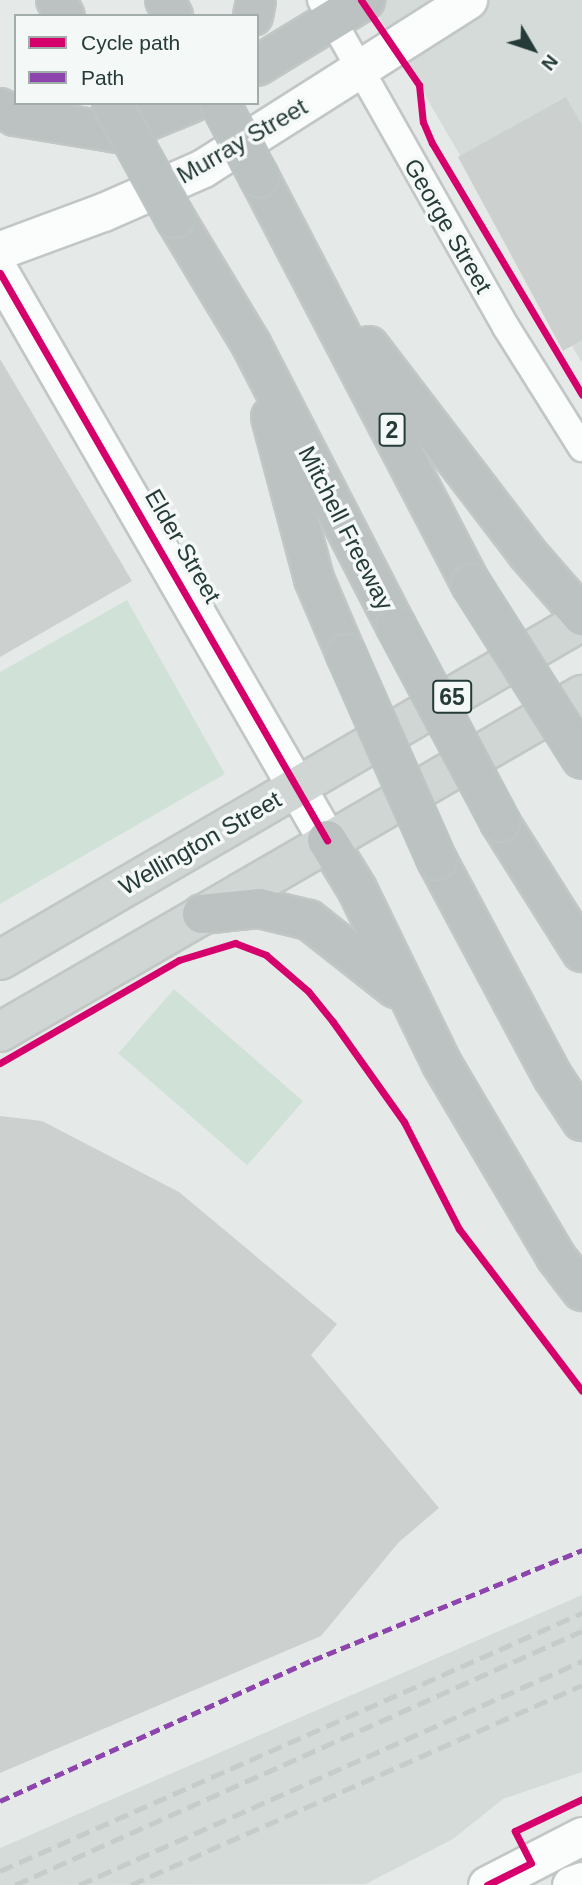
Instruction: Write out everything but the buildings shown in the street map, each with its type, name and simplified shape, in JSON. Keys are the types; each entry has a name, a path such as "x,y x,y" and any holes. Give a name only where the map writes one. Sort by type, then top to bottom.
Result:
{"highway":[{"path":"259,64 326,9 365,0"},
{"name":"Mitchell Freeway","path":"113,105 175,218 251,344 500,822 582,952"},
{"path":"0,108 15,116 118,132 186,105"},
{"name":"2","path":"221,105 314,275 471,584 582,759"},
{"path":"314,275 527,553 582,618"},
{"path":"251,344 314,579 437,860 553,1077 582,1121"},
{"path":"327,840 357,889 410,1000 556,1257 582,1291"},
{"path":"202,914 258,908 309,920 410,1000"}],"main road":[{"name":"Murray Street","path":"0,250 103,212 203,168 468,0"},
{"name":"Elder Street","path":"0,274 327,840"},
{"name":"Wellington Street","path":"0,960 582,618"},
{"name":"65","path":"0,1032 327,840 582,695"},
{"path":"487,1885 582,1836"},
{"path":"571,1885 582,1881"}],"street":[{"name":"George Street","path":"326,9 506,327 582,448"}],"shaded area":[{"path":"369,0 582,0 582,363"},
{"path":"127,600 225,774 0,904 0,672"},
{"path":"174,989 303,1101 247,1165 118,1053"},
{"path":"582,1595 582,1772 503,1799 453,1839 366,1884 0,1885 0,1848"}],"railway":[{"path":"0,1871 582,1613"},
{"path":"15,1885 582,1631"},
{"path":"79,1885 582,1661"},
{"path":"131,1885 582,1685"}],"marked path":[{"path":"0,1801 313,1660 582,1550"}],"cycle path":[{"path":"361,0 419,85 423,122 432,143 582,395"},
{"path":"0,273 327,840"},
{"path":"0,1063 179,960 235,943 266,955 308,991 333,1022 404,1122 459,1229 582,1391"},
{"path":"487,1885 531,1863 515,1831 582,1799"}]}
